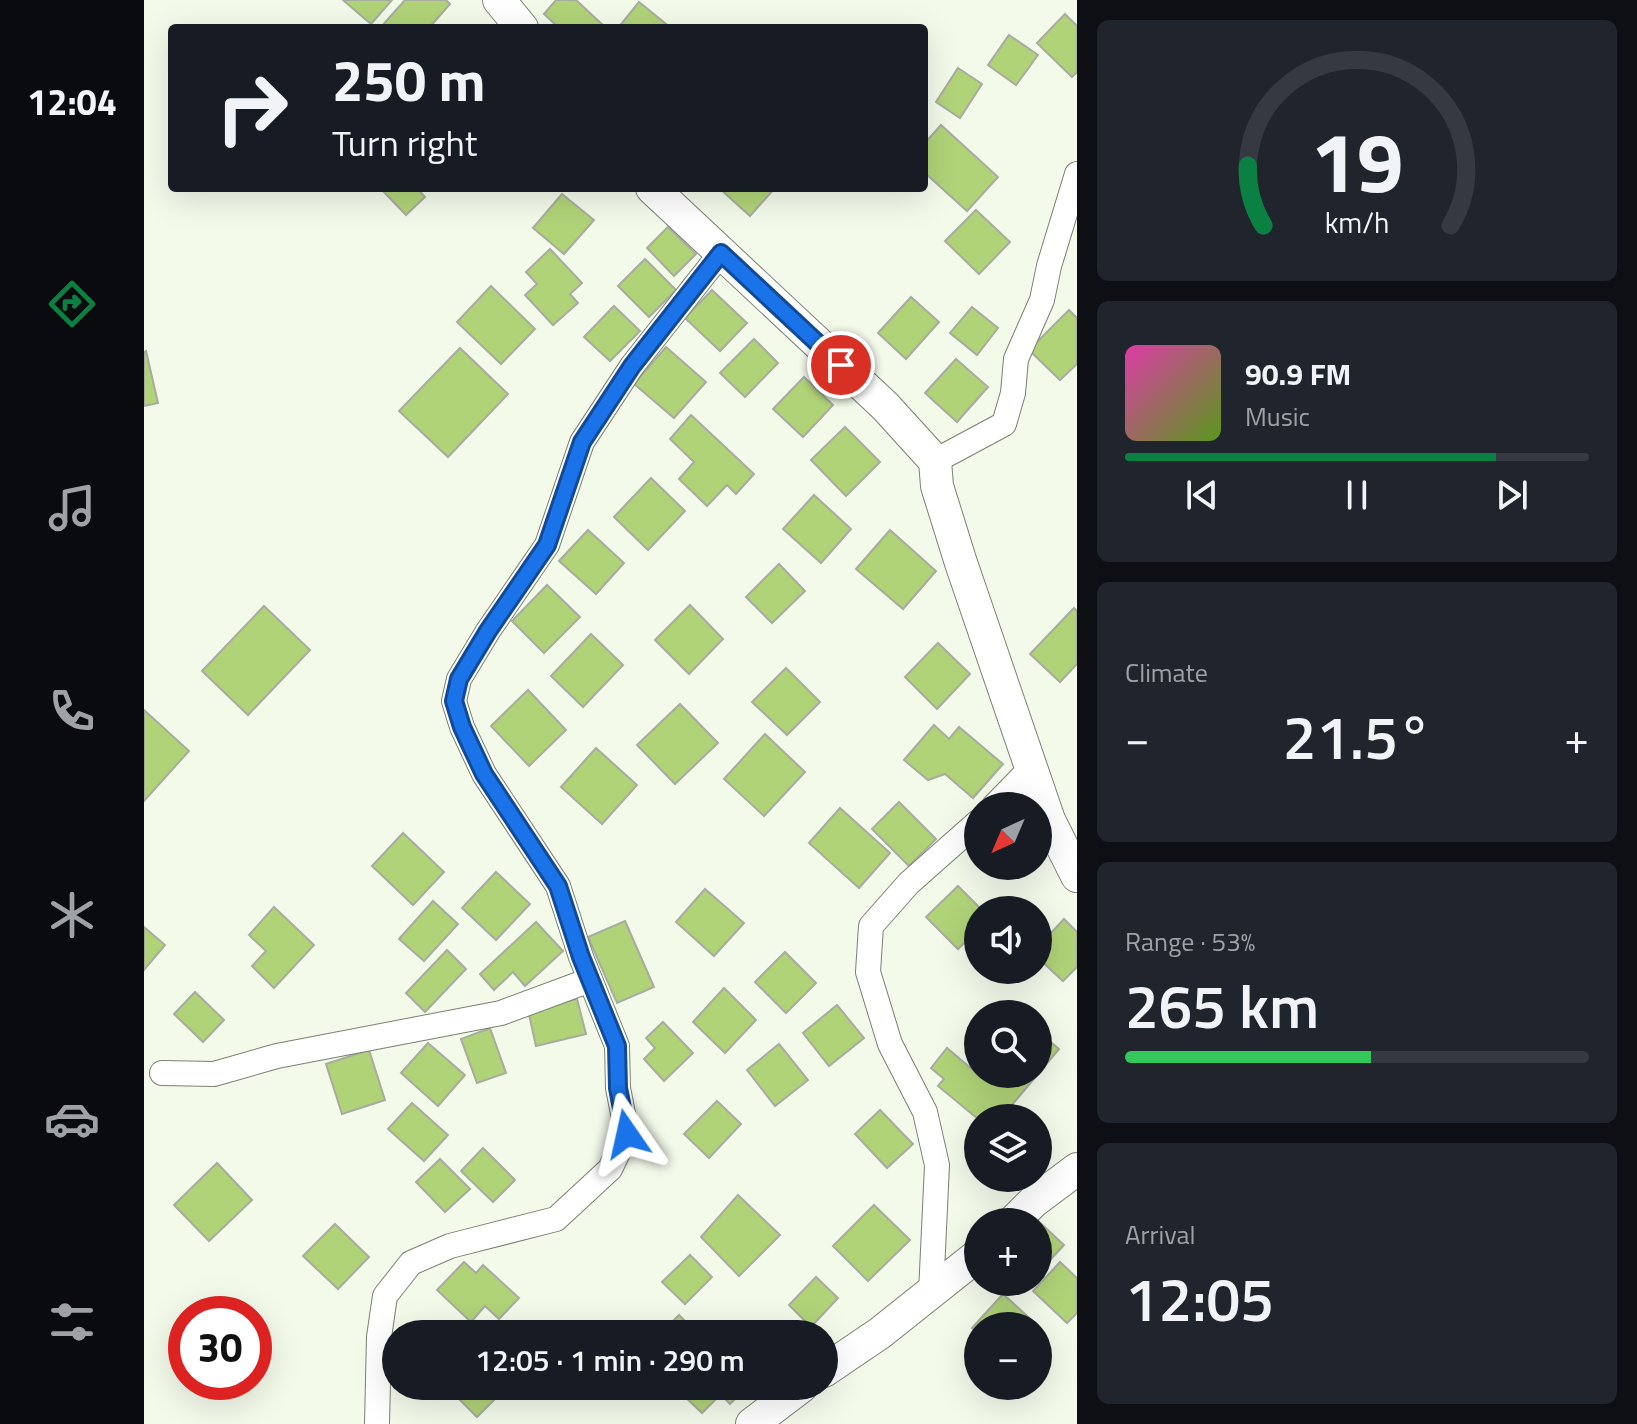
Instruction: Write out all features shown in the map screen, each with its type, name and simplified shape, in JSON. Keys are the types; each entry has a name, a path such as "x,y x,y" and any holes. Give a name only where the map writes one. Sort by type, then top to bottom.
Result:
{"main road":[{"path":"499,0 519,24"},
{"path":"656,192 885,406 935,461 937,486 961,563 1031,768 1049,820 1077,876"},
{"path":"1027,1208 1077,1169"},
{"path":"838,1362 880,1333 964,1266"},
{"path":"752,1424 784,1400"}],"street":[{"path":"935,461 1004,424 1013,393 1016,359 1042,300 1077,174"},
{"path":"377,1424 379,1337 385,1296 411,1263 450,1246 556,1219 610,1169 627,1134 618,1088 617,1046 590,980 558,886 484,774 462,727 454,701 459,679 547,545 582,442 632,366 721,253"},
{"path":"1008,792 1031,768"},
{"path":"931,1293 937,1165 925,1112 890,1044 868,972 871,926 909,883 964,834"},
{"path":"162,1073 214,1074 277,1056 501,1013 590,980"}],"building":[{"path":"343,0 392,0 371,24"},
{"path":"405,0 446,0 450,4 432,24 384,24"},
{"path":"556,0 576,0 602,24 555,24 544,14"},
{"path":"639,2 666,24 621,24"},
{"path":"1065,14 1077,26 1077,72 1072,77 1037,43"},
{"path":"1009,35 1038,55 1016,85 988,65"},
{"path":"958,68 982,84 960,118 936,102"},
{"path":"941,125 998,177 967,211 928,176 928,140"},
{"path":"384,192 421,192 425,197 406,215"},
{"path":"723,192 771,192 750,216"},
{"path":"562,194 594,220 564,254 533,228"},
{"path":"976,210 1010,242 979,274 945,241"},
{"path":"668,227 696,254 674,276 647,248"},
{"path":"550,249 582,283 570,294 578,303 553,325 525,295 537,284 526,272"},
{"path":"645,259 676,290 649,317 618,286"},
{"path":"491,286 535,329 501,364 457,322"},
{"path":"712,290 747,323 720,351 685,318"},
{"path":"911,297 939,322 906,359 878,333"},
{"path":"614,306 640,331 610,361 584,337"},
{"path":"972,307 998,328 977,355 950,333"},
{"path":"1069,310 1077,318 1077,364 1060,380 1029,350"},
{"path":"754,339 778,363 745,397 720,373"},
{"path":"666,347 706,382 674,418 634,384"},
{"path":"460,348 508,394 448,457 399,411"},
{"path":"144,352 158,403 144,406"},
{"path":"956,359 988,387 957,422 925,393"},
{"path":"804,377 833,405 803,437 773,409"},
{"path":"691,415 754,474 736,494 727,485 707,506 679,479 694,462 670,439"},
{"path":"845,427 880,462 846,496 811,460"},
{"path":"651,478 685,511 648,550 614,517"},
{"path":"814,495 851,529 821,563 783,529"},
{"path":"588,530 624,563 596,594 559,561"},
{"path":"890,530 936,571 903,609 856,569"},
{"path":"779,564 805,591 772,623 746,597"},
{"path":"547,585 580,617 544,653 512,621"},
{"path":"690,605 723,639 689,674 655,640"},
{"path":"264,606 310,650 248,715 202,671"},
{"path":"1074,608 1077,611 1077,664 1060,682 1030,654"},
{"path":"591,634 623,665 583,707 551,676"},
{"path":"938,643 970,674 937,709 905,677"},
{"path":"786,668 820,702 787,735 752,702"},
{"path":"528,690 566,730 529,766 491,726"},
{"path":"680,704 718,743 675,784 637,745"},
{"path":"144,710 189,751 144,801"},
{"path":"934,725 949,739 959,727 1003,764 978,792 966,792 945,774 928,780 904,760"},
{"path":"765,734 805,772 764,816 724,779"},
{"path":"596,748 637,785 602,824 561,787"},
{"path":"899,802 936,839 909,866 872,829"},
{"path":"840,808 890,853 859,888 809,843"},
{"path":"403,833 444,872 413,905 372,866"},
{"path":"496,872 530,904 496,940 462,908"},
{"path":"958,886 968,896 964,896 964,943 958,949 926,917"},
{"path":"705,889 744,923 714,956 676,922"},
{"path":"433,901 458,924 424,961 399,939"},
{"path":"274,907 314,945 274,988 252,966 266,951 249,935"},
{"path":"1064,919 1077,932 1077,967 1063,981 1052,971 1052,932"},
{"path":"625,921 654,987 617,1003 588,937"},
{"path":"536,922 563,951 525,986 513,972 494,990 480,974"},
{"path":"144,927 165,945 144,970"},
{"path":"447,950 466,969 425,1012 406,993"},
{"path":"785,952 816,983 786,1013 755,982"},
{"path":"724,988 756,1020 725,1053 693,1022"},
{"path":"195,992 224,1020 203,1042 174,1014"},
{"path":"577,999 586,1034 536,1046 528,1010"},
{"path":"837,1005 864,1038 829,1066 803,1033"},
{"path":"663,1022 693,1053 664,1081 644,1059 655,1048 646,1038"},
{"path":"490,1028 506,1073 477,1083 461,1039"},
{"path":"428,1043 465,1075 438,1106 401,1073"},
{"path":"1052,1043 1059,1049 1052,1057"},
{"path":"779,1044 808,1080 775,1106 747,1070"},
{"path":"947,1048 964,1062 964,1088 1026,1088 1013,1104 964,1104 964,1107 938,1086 944,1079 931,1068"},
{"path":"369,1050 385,1100 342,1114 326,1064"},
{"path":"717,1101 741,1124 709,1158 684,1134"},
{"path":"412,1103 448,1135 424,1161 388,1129"},
{"path":"880,1110 913,1144 887,1168 855,1134"},
{"path":"483,1148 515,1180 493,1202 461,1171"},
{"path":"440,1159 470,1189 445,1212 416,1182"},
{"path":"217,1163 252,1200 209,1241 174,1205"},
{"path":"738,1195 780,1235 739,1276 701,1237"},
{"path":"874,1205 910,1240 868,1281 833,1246"},
{"path":"335,1224 369,1257 338,1289 303,1256"},
{"path":"1052,1234 1064,1245 1052,1258"},
{"path":"690,1255 712,1277 685,1304 662,1282"},
{"path":"464,1262 476,1273 483,1265 519,1298 499,1319 485,1306 473,1320 469,1320 437,1290"},
{"path":"1060,1262 1077,1278 1077,1313 1067,1323 1038,1296 1052,1296 1052,1271"},
{"path":"816,1277 838,1298 818,1320 804,1320 789,1305"},
{"path":"1001,1296 1005,1296 1023,1312 987,1312"},
{"path":"460,1400 494,1400 477,1417"},
{"path":"688,1400 715,1400 702,1413"}],"route":[{"path":"627,1134 618,1088 617,1046 581,957 558,886 484,774 462,727 454,701 459,679 547,545 582,442 632,366 721,253 841,365"}]}
